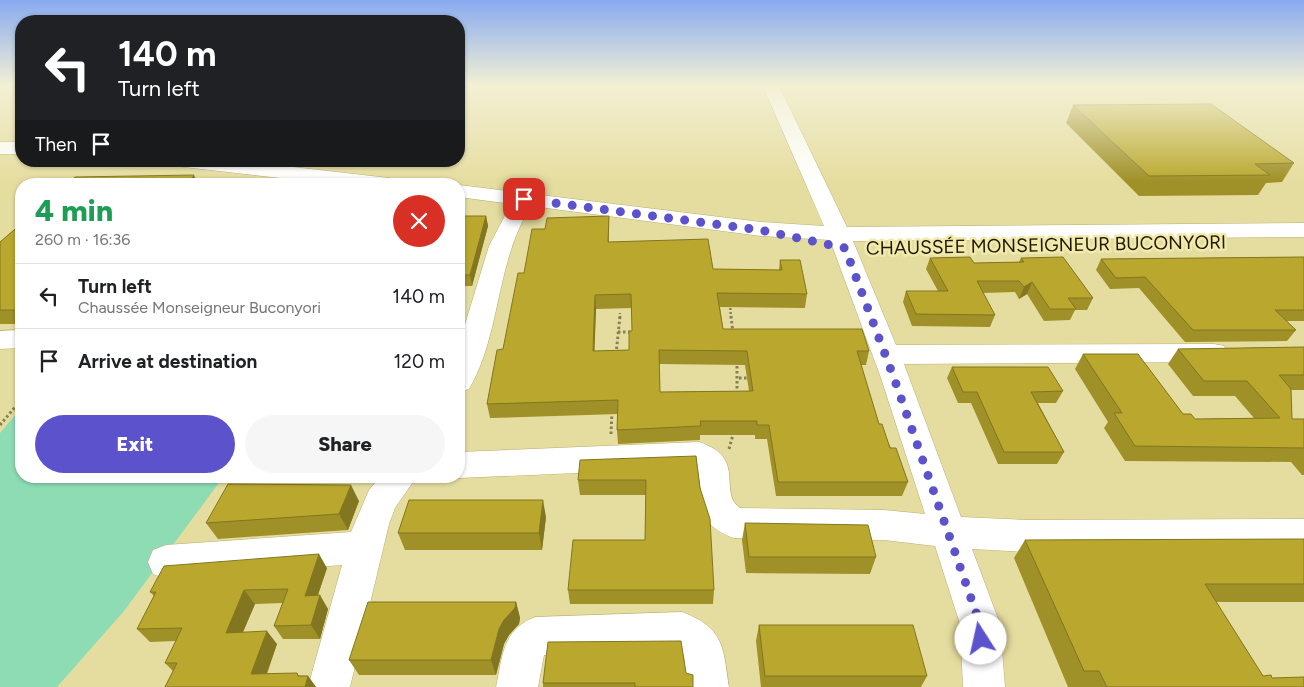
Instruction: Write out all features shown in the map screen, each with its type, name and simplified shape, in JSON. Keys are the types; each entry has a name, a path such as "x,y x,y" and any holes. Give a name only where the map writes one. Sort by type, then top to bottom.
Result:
{"street":[{"path":"786,118 842,241 886,355 949,532 980,624 984,687"},
{"path":"0,148 15,148"},
{"path":"235,167 335,178"},
{"name":"CHAUSSÉE MONSEIGNEUR BUCONYORI","path":"465,192 842,241 1303,234"},
{"path":"465,368 492,272 507,227 524,199"},
{"path":"0,340 15,339"},
{"path":"886,355 1244,352"},
{"path":"465,465 609,457 699,455 708,458 713,464 716,506 722,516 734,523 884,525 949,532 1027,536 1304,535"},
{"path":"329,687 363,547 380,500 395,483"},
{"path":"166,562 363,547"},
{"path":"518,687 526,645 535,636 682,631 695,636 702,645 708,687"}],"path":[{"path":"730,300 734,339"},
{"path":"616,361 620,313"},
{"path":"724,329 733,329"},
{"path":"618,332 637,331"},
{"path":"736,358 739,378 737,403"},
{"path":"739,378 758,378"},
{"path":"0,425 15,407"},
{"path":"609,457 612,409"},
{"path":"708,458 729,450 734,428"}],"green space":[{"path":"15,415 15,483 219,483 124,611 57,687 0,687 0,433"}],"building":[{"path":"1087,118 1231,118 1294,163 1255,164 1270,175 1149,176"},
{"path":"194,175 192,178 74,178"},
{"path":"465,216 486,216 470,275 465,275"},
{"path":"609,216 608,242 708,239 713,269 782,270 780,260 800,260 807,294 717,293 723,329 862,329 869,351 857,351 879,424 882,424 890,448 896,448 908,482 778,482 769,425 757,425 757,421 700,421 701,426 617,430 618,400 487,404 497,350 503,349 518,273 524,273 532,229 545,229 547,218","holes":["631,294 632,331 629,331 629,350 593,351 595,295","659,350 747,351 753,391 660,392"]},
{"path":"15,229 15,310 0,310 0,242"},
{"path":"970,257 974,263 1024,262 1021,258 1063,257 1093,298 1068,298 1076,309 1050,309 1032,282 1024,287 1019,281 977,281 995,315 916,314 906,291 948,291 930,258"},
{"path":"1304,257 1304,310 1275,310 1296,330 1193,330 1145,277 1116,278 1101,259"},
{"path":"1304,347 1304,375 1279,375 1291,389 1292,419 1304,419 1304,448 1135,446 1114,413 1122,413 1083,354 1138,354 1183,414 1191,414 1195,419 1280,418 1247,381 1204,381 1178,349"},
{"path":"952,367 1048,367 1063,391 1031,392 1064,452 1004,452 977,392 963,392"},
{"path":"696,456 700,488 710,519 714,590 568,590 573,540 645,540 646,480 578,480 580,460"},
{"path":"228,484 351,485 339,514 206,523"},
{"path":"409,500 543,500 539,533 398,533"},
{"path":"745,523 868,525 876,557 749,557"},
{"path":"1304,539 1304,584 1205,584 1263,676 1271,675 1272,678 1304,677 1304,687 1107,687 1099,671 1084,671 1025,540"},
{"path":"319,554 305,596 320,595 311,625 274,626 288,589 244,590 226,633 267,631 251,674 297,673 298,676 308,676 305,687 165,687 177,663 165,663 182,628 137,629 156,592 150,592 164,566"},
{"path":"368,602 516,602 515,608 499,629 491,660 349,660"},
{"path":"759,625 913,625 927,676 765,676"},
{"path":"681,641 686,673 693,675 693,687 635,687 635,683 543,683 548,642"}],"route":[{"path":"524,199 760,230 845,248 949,532 980,624 981,639"}]}
